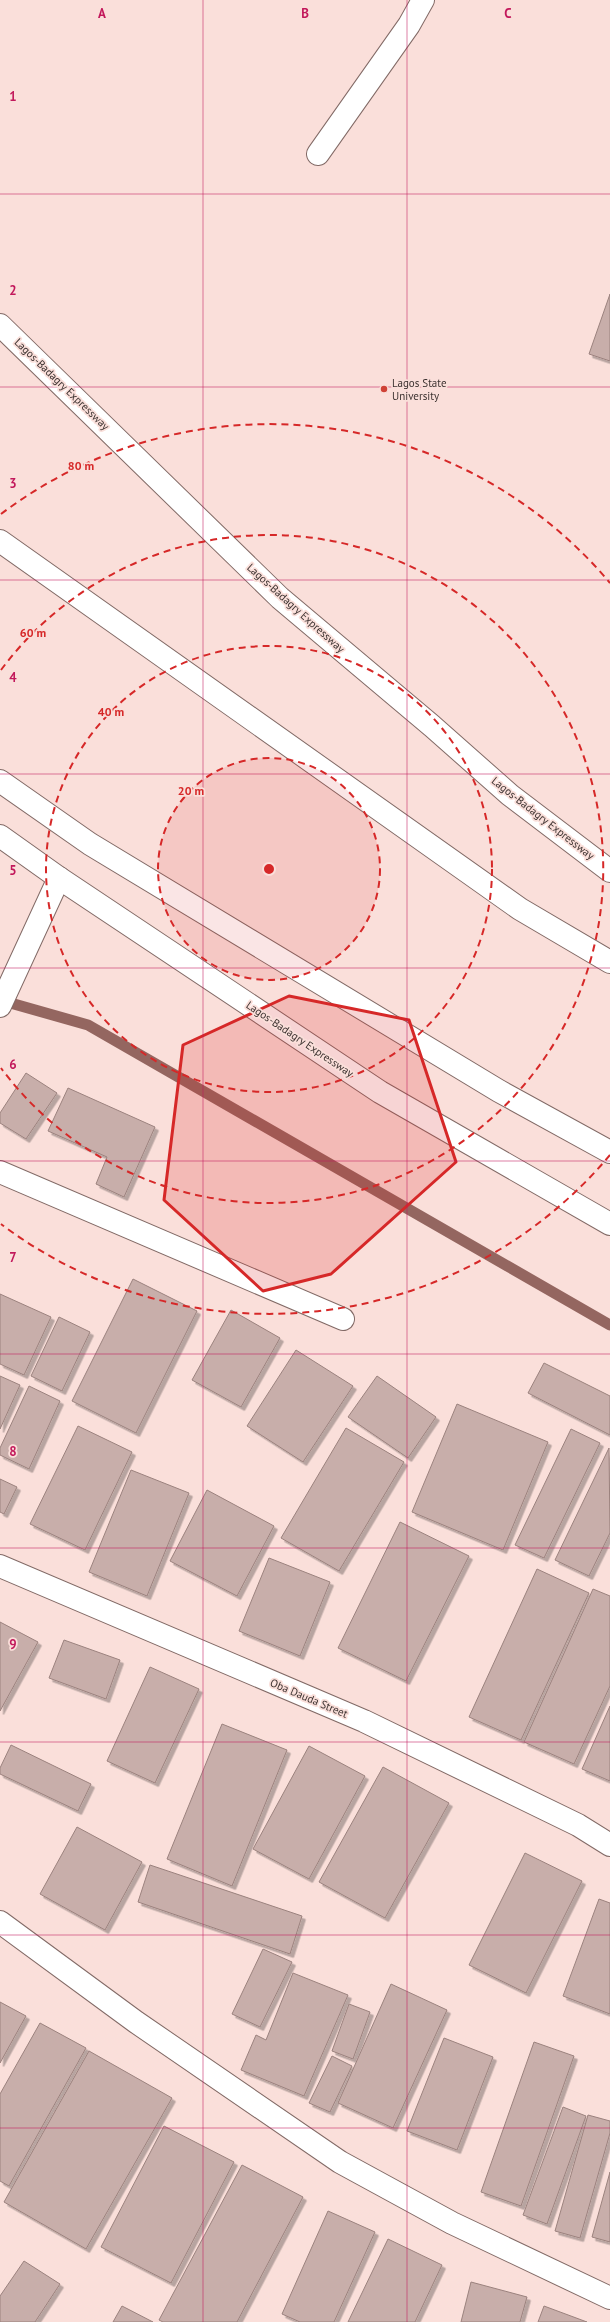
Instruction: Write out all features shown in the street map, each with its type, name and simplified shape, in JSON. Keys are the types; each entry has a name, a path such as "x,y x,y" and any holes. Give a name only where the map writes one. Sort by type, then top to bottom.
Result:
{"main road":[{"path":"318,154 409,26 423,0"},
{"name":"Lagos-Badagry Expressway","path":"0,325 280,598 432,726 510,795 610,871"},
{"path":"0,541 520,909 610,962"},
{"path":"0,781 90,844 498,1091 610,1152"},
{"name":"Lagos-Badagry Expressway","path":"0,836 59,878 380,1092 610,1224"},
{"path":"0,1006 59,878"},
{"path":"0,1172 343,1319"},
{"name":"Oba Dauda Street","path":"0,1566 364,1721 578,1825 610,1845"},
{"path":"0,1922 136,2022 340,2162 452,2223 610,2298"}],"highlighted area":[{"path":"289,996 409,1020 456,1162 331,1274 263,1291 164,1200 183,1045"}],"building":[{"path":"610,294 610,361 589,354"},
{"path":"26,1073 57,1093 26,1139 0,1123 0,1113"},
{"path":"68,1088 155,1127 124,1197 96,1184 107,1157 48,1131"},
{"path":"133,1279 197,1311 136,1433 72,1401"},
{"path":"0,1294 51,1317 24,1375 0,1364"},
{"path":"231,1310 280,1338 241,1407 192,1380"},
{"path":"59,1317 90,1332 62,1391 31,1376"},
{"path":"296,1350 353,1386 303,1462 247,1426"},
{"path":"544,1363 610,1396 610,1435 528,1393"},
{"path":"0,1376 20,1385 0,1429"},
{"path":"377,1376 436,1417 408,1458 348,1417"},
{"path":"29,1386 60,1401 29,1469 0,1455 0,1448"},
{"path":"457,1404 548,1442 503,1550 412,1512"},
{"path":"78,1426 132,1452 85,1550 30,1524"},
{"path":"346,1428 404,1462 339,1571 281,1538"},
{"path":"571,1429 600,1443 544,1558 515,1545"},
{"path":"609,1448 610,1533 589,1576 555,1560"},
{"path":"131,1470 189,1493 147,1596 89,1572"},
{"path":"0,1479 17,1487 4,1514 0,1512"},
{"path":"207,1490 274,1526 237,1596 170,1561"},
{"path":"400,1522 469,1556 406,1681 338,1648"},
{"path":"269,1558 330,1582 300,1656 239,1631"},
{"path":"537,1569 589,1593 521,1740 469,1717"},
{"path":"593,1589 610,1596 610,1686 574,1764 524,1742"},
{"path":"0,1622 38,1642 0,1711"},
{"path":"64,1640 120,1660 106,1699 49,1678"},
{"path":"150,1667 199,1689 155,1783 107,1761"},
{"path":"610,1706 610,1781 582,1769"},
{"path":"222,1724 287,1750 232,1886 167,1859"},
{"path":"11,1745 91,1784 78,1811 0,1774 0,1768"},
{"path":"309,1746 365,1776 309,1879 253,1849"},
{"path":"383,1767 449,1803 385,1918 319,1882"},
{"path":"77,1827 142,1862 105,1930 40,1894"},
{"path":"525,1853 582,1881 526,1993 469,1965"},
{"path":"150,1865 302,1916 290,1954 138,1902"},
{"path":"599,1899 610,1903 610,2014 563,1996"},
{"path":"263,1949 292,1962 260,2027 232,2014"},
{"path":"293,1973 348,1995 304,2096 241,2070 256,2035 266,2040"},
{"path":"391,1984 447,2010 393,2128 338,2103"},
{"path":"0,2002 26,2016 0,2063"},
{"path":"349,2004 370,2012 353,2059 332,2051"},
{"path":"40,2023 86,2048 9,2186 0,2181 0,2094"},
{"path":"444,2038 493,2057 457,2150 407,2131"},
{"path":"534,2042 574,2056 521,2206 481,2192"},
{"path":"89,2051 172,2098 86,2249 4,2202"},
{"path":"332,2056 352,2066 330,2112 309,2103"},
{"path":"563,2107 586,2116 547,2224 523,2215"},
{"path":"588,2115 610,2121 610,2133 580,2238 555,2231"},
{"path":"164,2126 234,2162 171,2283 101,2247"},
{"path":"242,2165 303,2197 237,2322 163,2322 159,2320"},
{"path":"610,2172 610,2242 592,2237"},
{"path":"328,2211 375,2232 334,2322 300,2322 282,2314"},
{"path":"388,2239 442,2265 415,2322 348,2322"},
{"path":"24,2261 60,2284 35,2322 0,2322 0,2296"},
{"path":"471,2282 527,2297 520,2322 461,2322"},
{"path":"122,2306 153,2322 113,2322"},
{"path":"544,2306 587,2322 538,2322"}],"waterway":[{"path":"0,1000 88,1025 610,1325"}],"place":[{"name":"Lagos State University","path":"384,389"}]}
